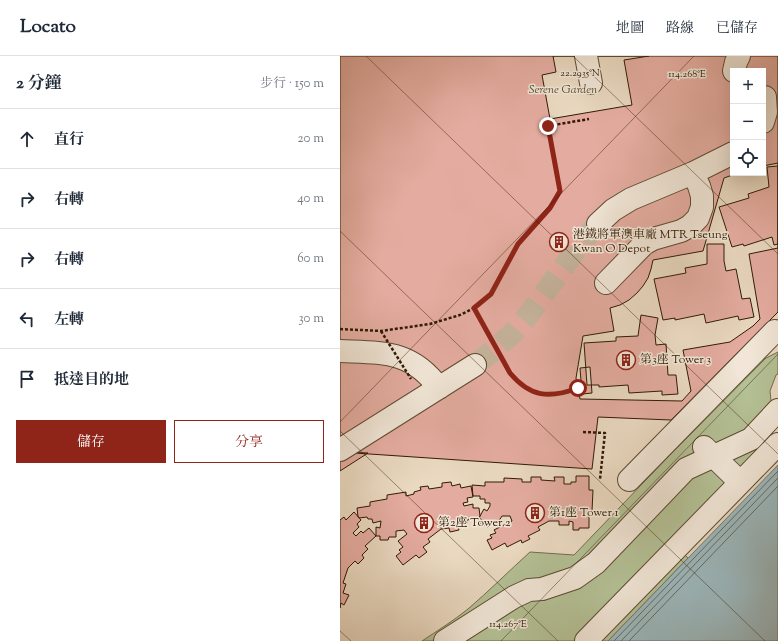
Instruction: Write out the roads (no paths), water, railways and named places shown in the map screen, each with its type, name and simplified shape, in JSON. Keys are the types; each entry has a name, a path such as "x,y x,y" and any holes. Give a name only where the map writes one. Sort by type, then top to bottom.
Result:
{"street":[{"path":"586,56 591,83"},
{"path":"735,68 739,56"},
{"path":"766,112 769,94"},
{"path":"598,224 613,210 631,199 730,155"},
{"path":"606,283 644,244 653,239 681,231 690,226 698,218 702,207 702,196 693,173"},
{"path":"629,480 775,331"},
{"path":"340,351 380,353 403,358 423,370 432,378 439,388"},
{"path":"340,450 475,365"},
{"path":"445,641 514,597 529,590 542,589 575,578 586,571 596,563 686,469 708,452 751,438 778,410"},
{"path":"586,641 778,444"},
{"path":"708,452 740,482"}],"water":[{"path":"778,465 778,641 608,641"}],"tunnel":[{"path":"475,365 514,332 530,313 584,239 598,224"}],"place":[{"name":"港鐵將軍澳車廠 MTR Tseung Kwan O Depot","path":"559,242"},
{"name":"第3座 Tower 3","path":"626,360"},
{"name":"第1座 Tower 1","path":"535,513"},
{"name":"第2座 Tower 2","path":"424,523"}],"park label":[{"name":"Serene Garden","path":"563,90"}]}
